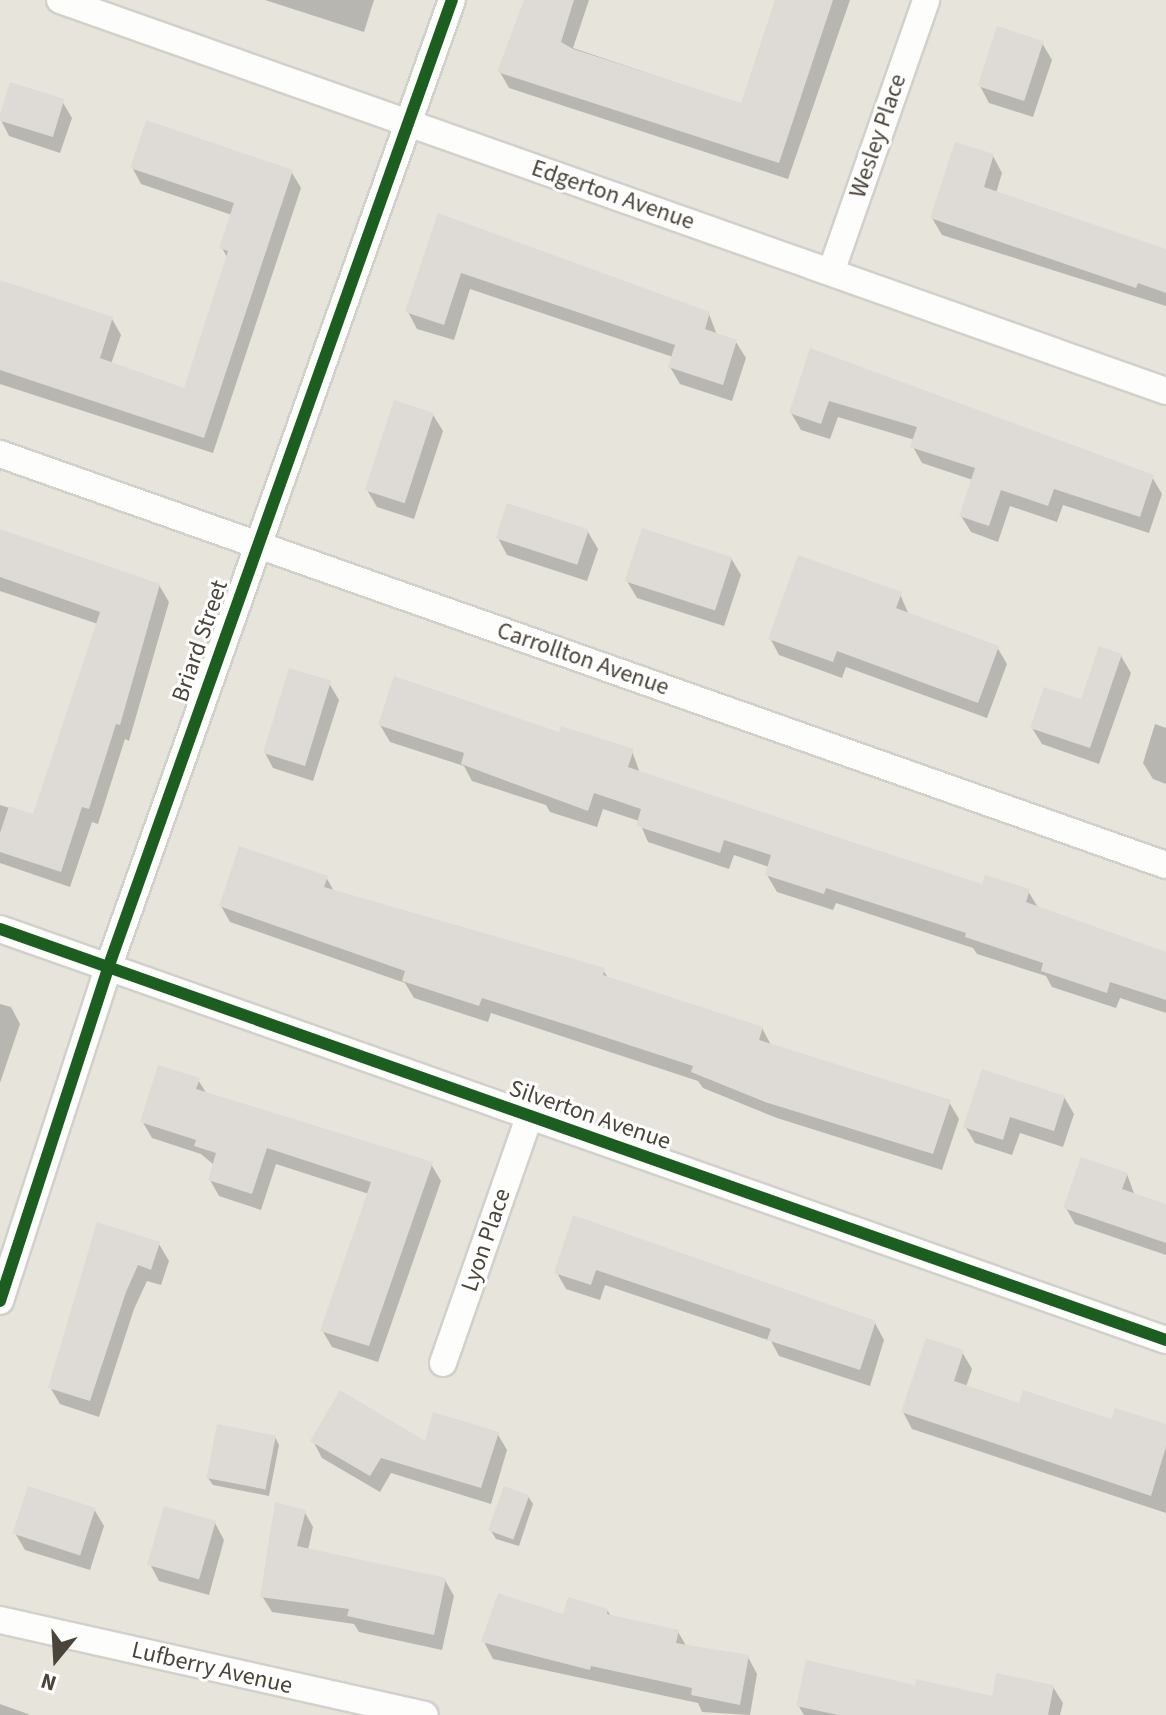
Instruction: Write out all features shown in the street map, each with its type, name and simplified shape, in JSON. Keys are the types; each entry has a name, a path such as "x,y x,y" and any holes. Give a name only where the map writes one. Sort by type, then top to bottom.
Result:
{"street":[{"name":"Edgerton Avenue","path":"60,0 1166,391"},
{"name":"Briard Street","path":"0,1301 108,968 452,0"},
{"name":"Wesley Place","path":"831,272 926,0"},
{"name":"Carrollton Avenue","path":"0,454 1166,865"},
{"name":"Silverton Avenue","path":"0,929 1166,1340"},
{"name":"Lyon Place","path":"443,1363 529,1117"},
{"name":"Lufberry Avenue","path":"0,1620 424,1715"}],"shaded area":[{"path":"0,0 1166,0 1166,1715 0,1715"}],"building":[{"path":"524,0 574,0 561,42 573,49 741,103 775,0 833,0 779,163 497,72"},
{"path":"997,26 1044,41 1024,101 978,86"},
{"path":"10,82 65,99 53,137 0,121"},
{"path":"146,120 293,170 204,438 0,370 0,280 113,317 100,358 184,388 228,251 219,248 234,203 130,168"},
{"path":"955,142 994,154 984,187 1166,249 1166,293 1138,283 1136,288 930,218"},
{"path":"438,213 710,312 705,329 737,340 723,385 668,367 675,345 461,273 444,325 405,312"},
{"path":"810,348 1154,475 1140,517 1054,489 1048,506 1001,490 989,526 959,516 975,468 910,447 917,427 829,401 821,424 789,413"},
{"path":"394,400 434,413 405,503 365,490"},
{"path":"507,503 589,530 577,565 496,538"},
{"path":"642,528 732,557 715,611 625,581"},
{"path":"0,529 160,584 120,725 116,724 89,809 82,807 61,872 0,852 0,833 9,806 33,814 100,612 0,577"},
{"path":"798,555 902,592 896,608 999,646 978,703 837,651 833,662 768,639"},
{"path":"1099,646 1122,654 1090,748 1030,728 1044,687 1081,699"},
{"path":"289,668 331,681 305,766 263,753"},
{"path":"394,676 559,732 561,726 634,749 628,767 982,884 985,875 1030,889 1026,902 1166,952 1166,1000 1110,982 1107,993 1041,971 1043,963 965,937 966,933 826,888 824,894 765,875 771,855 724,840 720,853 636,826 641,809 594,793 588,811 461,764 464,753 378,725"},
{"path":"239,846 328,876 324,887 605,968 603,975 763,1027 759,1040 951,1100 933,1154 765,1102 691,1072 693,1066 577,1028 482,998 479,1006 402,981 405,971 219,906"},
{"path":"158,1065 200,1078 196,1089 433,1162 369,1346 320,1331 371,1182 267,1148 252,1194 208,1180 216,1153 194,1146 196,1140 140,1122"},
{"path":"982,1069 1065,1096 1054,1131 1010,1117 1003,1140 963,1127"},
{"path":"1081,1157 1128,1173 1122,1189 1166,1204 1166,1243 1063,1208"},
{"path":"573,1215 876,1321 860,1370 767,1340 771,1329 596,1270 591,1285 554,1273"},
{"path":"97,1222 160,1242 151,1270 138,1265 126,1292 90,1401 48,1388"},
{"path":"926,1338 964,1350 954,1381 1019,1403 1023,1390 1111,1419 1115,1408 1166,1424 1166,1447 1151,1496 901,1412"},
{"path":"340,1390 425,1441 433,1412 499,1432 481,1488 381,1458 370,1476 310,1441"},
{"path":"217,1424 276,1435 265,1489 207,1478"},
{"path":"28,1486 96,1508 80,1555 13,1534"},
{"path":"504,1486 529,1495 513,1539 488,1530"},
{"path":"275,1502 306,1510 297,1546 446,1578 434,1635 347,1616 349,1609 260,1597"},
{"path":"164,1506 216,1521 199,1580 147,1565"},
{"path":"498,1593 563,1614 568,1597 608,1609 607,1614 679,1630 676,1643 749,1655 740,1705 691,1695 692,1688 591,1666 590,1670 481,1642"},
{"path":"806,1660 915,1685 916,1679 992,1696 996,1673 1054,1685 1048,1715 838,1715 796,1706"}],"cycle path":[{"path":"0,1301 108,968 452,0"},
{"path":"0,929 1166,1340"}]}
